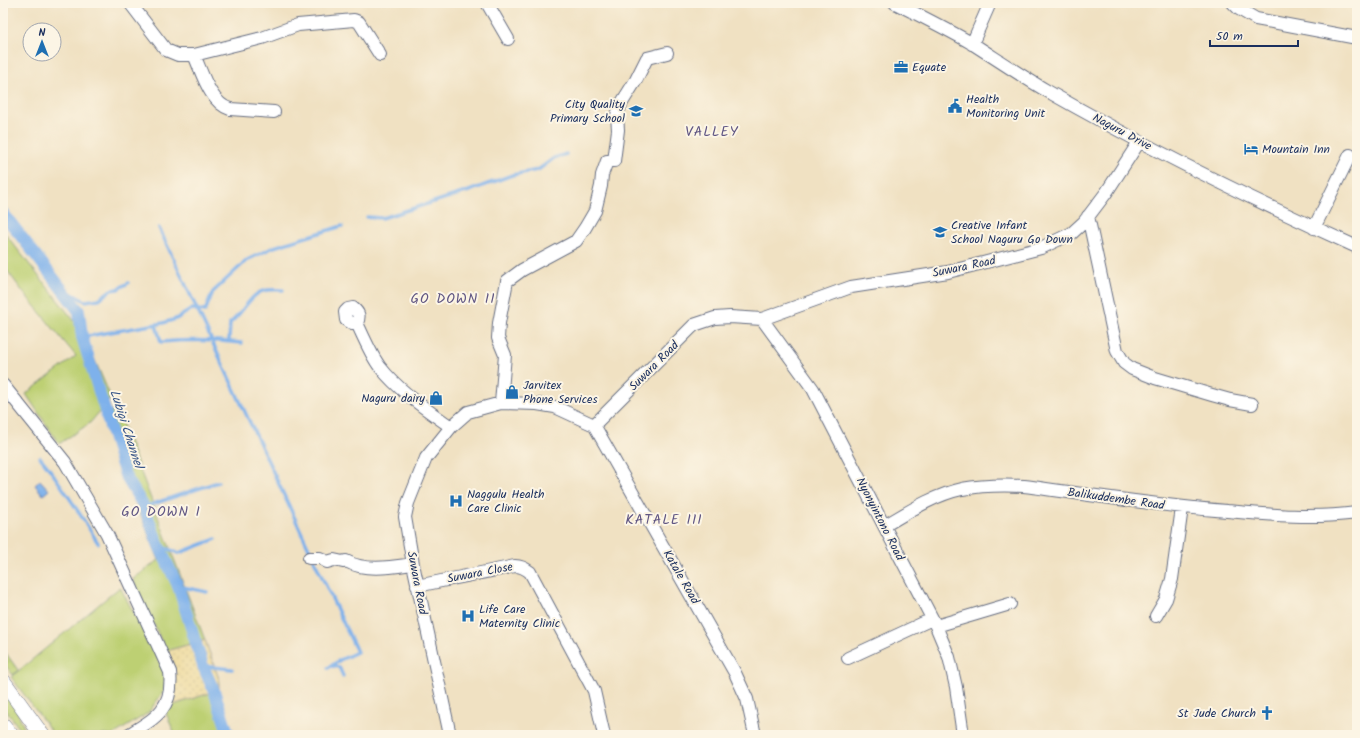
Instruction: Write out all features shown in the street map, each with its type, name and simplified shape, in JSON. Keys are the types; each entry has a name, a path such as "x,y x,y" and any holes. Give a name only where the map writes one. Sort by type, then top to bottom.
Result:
{"main road":[{"path":"3,681 42,735"},
{"path":"3,725 10,735"}],"street":[{"path":"130,3 166,50 178,54 194,55 262,38 298,24 354,20 359,22 380,55"},
{"path":"487,3 508,38"},
{"name":"Naguru Drive","path":"895,3 926,18 972,44 1048,92 1139,142 1314,228 1357,247"},
{"path":"972,44 990,3"},
{"path":"1234,3 1239,9 1256,19 1357,38"},
{"path":"502,403 505,355 498,338 499,323 507,281 522,270 576,241 581,235 595,211 602,175 607,160 614,161 618,130 617,115 621,104 636,80 647,58 667,53"},
{"path":"194,55 210,91 224,107 230,109 274,112"},
{"name":"Suwara Road","path":"450,735 417,586 405,516 408,503 426,458 451,427 468,412 502,403 537,404 555,407 594,425 694,325 714,318 730,317 762,319 851,287 948,272 1041,248 1072,233 1084,222 1106,193 1139,142"},
{"path":"1314,228 1350,155"},
{"path":"1088,216 1117,350 1124,363 1132,369 1155,378 1230,400 1252,404"},
{"name":"Nyonyintono Road","path":"762,319 813,389 934,622 949,657 956,687 963,735"},
{"path":"357,323 379,367 398,386 451,427"},
{"path":"3,385 65,462 107,534 170,672 171,683 167,702 157,716 128,735"},
{"name":"Katale Road","path":"594,425 735,673 747,699 754,735"},
{"name":"Balikuddembe Road","path":"884,526 920,505 941,496 962,489 983,486 1024,486 1182,508 1286,516 1339,515 1357,513"},
{"path":"1156,616 1166,599 1172,579 1182,508"},
{"path":"309,558 320,558 327,562 334,560 343,562 346,561 351,564 377,569 413,564"},
{"name":"Suwara Close","path":"417,586 515,566 525,568 530,572 594,691 604,735"},
{"path":"848,658 934,622 1010,604"}],"green space":[{"path":"3,231 83,332 111,398 90,423 59,444 26,394 76,356 23,292 3,265"},
{"path":"114,409 119,415 205,640 166,651 133,579 159,560 112,445 107,417"},
{"path":"120,587 157,656 165,675 164,691 148,713 113,735 54,735 11,677"},
{"path":"3,649 18,670 13,675 3,662"},
{"path":"3,690 16,708 24,728 30,735 24,735 3,706"},
{"path":"219,690 234,735 175,735 164,708"}],"sand":[{"path":"205,640 219,679 219,690 164,708 174,690 174,666 166,651"}],"water":[{"path":"40,480 49,490 43,495 35,485"}],"waterway":[{"path":"367,217 382,218 469,191 512,175 538,170 554,158 566,154"},
{"name":"Lubigi Channel","path":"3,213 79,311 82,337 125,475 144,507 159,546 178,586 203,666 214,691 229,735"},
{"path":"82,337 163,323 176,319 192,309 205,311 213,292 247,260 274,247 342,226"},
{"path":"159,228 312,555"},
{"path":"61,288 85,301 99,299 111,290 118,289 128,283"},
{"path":"229,341 230,323 254,296 265,290 283,290"},
{"path":"156,325 161,342 222,341 242,343"},
{"path":"40,457 78,510 98,543"},
{"path":"144,507 218,482"},
{"path":"159,546 179,553 216,539"},
{"path":"314,560 357,652 340,660 328,668"},
{"path":"178,586 207,592"},
{"path":"203,666 232,669"},
{"path":"331,666 339,667 343,676"}],"place":[{"name":"Equate","path":"901,67"},
{"name":"Health Monitoring Unit","path":"955,106"},
{"name":"City Quality Primary School","path":"636,111"},
{"name":"Mountain Inn","path":"1251,149"},
{"name":"Creative Infant School Naguru Go Down","path":"940,232"},
{"name":"Jarvitex Phone Services","path":"512,392"},
{"name":"Naguru dairy","path":"436,398"},
{"name":"Naggulu Health Care Clinic","path":"456,501"},
{"name":"Life Care Maternity Clinic","path":"468,616"},
{"name":"St Jude Church","path":"1267,713"}],"district":[{"name":"VALLEY","path":"712,132"},
{"name":"GO DOWN II","path":"453,299"},
{"name":"GO DOWN I","path":"161,512"},
{"name":"KATALE III","path":"664,520"}]}
